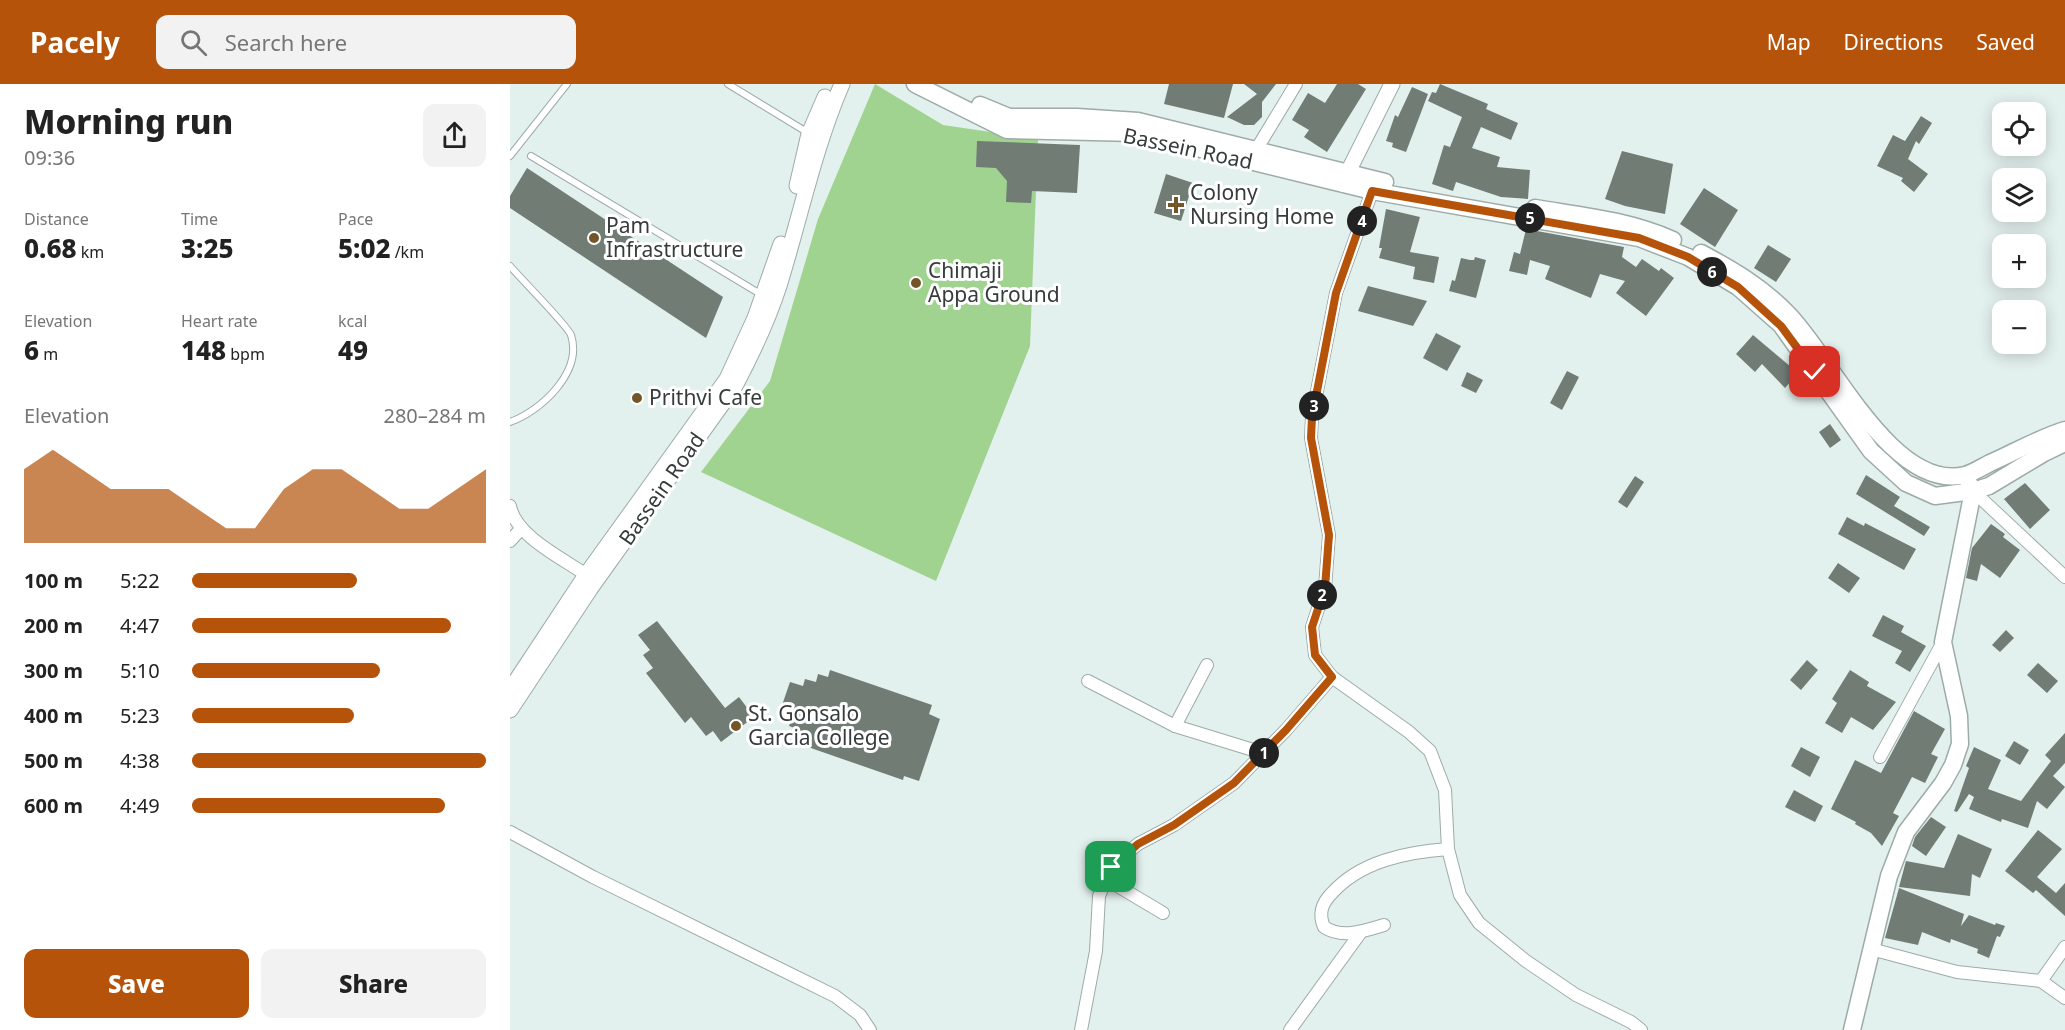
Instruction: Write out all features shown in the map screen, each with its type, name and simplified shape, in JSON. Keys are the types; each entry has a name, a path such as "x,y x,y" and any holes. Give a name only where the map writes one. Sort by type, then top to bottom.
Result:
{"main road":[{"name":"Bassein Road","path":"915,84 1007,130 1136,133 1253,156 1374,186 1639,238 1688,257 1738,287 1781,326 1862,442 1906,483 1935,496 1973,491 1989,486 2044,453 2064,434"},
{"name":"Bassein Road","path":"932,84 1009,117 1077,117 1138,121 1253,156"},
{"name":"Bassein Road","path":"1374,186 1606,218 1645,228 1693,249 1744,276 1789,314 1877,431 1900,455 1925,470 1944,476 1965,475"},
{"path":"1852,1030 1889,876 1906,832 1944,783 1960,744 1959,716 1943,642 1973,491 1965,475 2037,440 2064,434"}],"street":[{"name":"Bassein Road","path":"510,710 591,578 728,379 763,296 789,221 830,84"},
{"name":"Bassein Road","path":"510,690 735,386 749,359 778,288 815,137 842,84"},
{"path":"1253,156 1296,84"},
{"path":"1345,178 1389,85"},
{"path":"1374,186 1336,293 1312,417 1311,438 1329,535 1325,588 1312,627 1315,655 1332,677 1409,732 1430,751 1445,790 1448,849 1460,896 1479,923 1526,961 1576,995 1631,1022 1641,1030"},
{"path":"1973,491 2065,578"},
{"path":"510,506 520,530 591,578"},
{"path":"510,541 520,530"},
{"path":"1880,757 1943,642"},
{"path":"1175,726 1207,665"},
{"path":"1081,1030 1096,951 1099,896 1111,867 1138,844 1174,825 1234,783 1332,677"},
{"path":"1088,681 1175,726 1263,753"},
{"path":"510,832 593,877 835,996 860,1015 870,1030"},
{"path":"1384,926 1361,932 1332,932 1324,927 1320,912 1325,900 1341,882 1361,870 1389,859 1417,852 1448,849"},
{"path":"1106,879 1163,914"},
{"path":"1290,1030 1361,932"},
{"path":"2041,981 2065,946"},
{"path":"1871,949 1957,972 2041,981 2065,998"}],"lane":[{"path":"510,156 567,84"},
{"path":"728,84 815,137"},
{"path":"531,156 763,296"},
{"path":"510,266 571,334 573,355 565,376 545,400 526,416 510,422"}],"green space":[{"name":"Chimaji Appa Ground","path":"875,84 943,125 1038,139 1030,346 936,581 701,472 770,381 818,219"}],"building":[{"path":"1169,84 1233,84 1224,118 1164,104"},
{"path":"1244,84 1276,84 1262,102 1262,117 1254,125 1244,125 1227,117 1257,94"},
{"path":"1337,84 1358,84 1366,89 1327,152 1304,137 1309,130 1292,120 1308,93 1325,103"},
{"path":"1440,84 1488,104 1486,109 1518,123 1511,140 1481,127 1472,148 1500,157 1497,167 1530,170 1528,199 1501,197 1456,182 1453,191 1432,184 1444,145 1450,147 1462,117 1428,101 1432,92 1436,93"},
{"path":"1412,87 1428,94 1406,152 1392,147 1393,143 1386,141 1395,115 1398,117"},
{"path":"1921,116 1932,123 1919,144 1916,141 1908,159 1928,174 1914,192 1901,181 1903,178 1877,166 1893,135 1905,141"},
{"path":"977,141 1080,145 1077,193 1032,191 1031,203 1006,202 1007,181 996,168 976,167"},
{"path":"1622,151 1673,164 1665,214 1625,206 1605,199"},
{"name":"Pam Infrastructure","path":"527,168 723,297 706,338 510,208 510,196"},
{"path":"1166,174 1196,184 1192,197 1189,196 1181,221 1154,213"},
{"path":"1704,188 1738,210 1715,247 1680,224"},
{"path":"1386,209 1420,217 1410,252 1439,257 1434,283 1413,279 1415,267 1379,258"},
{"path":"1526,229 1624,247 1622,257 1636,267 1642,259 1659,271 1661,268 1674,278 1646,316 1616,293 1625,281 1600,274 1591,298 1545,279 1550,266 1530,260 1527,275 1509,271 1514,252 1520,254"},
{"path":"1768,245 1791,259 1776,282 1754,268"},
{"path":"1475,257 1486,260 1476,298 1449,291 1452,280 1455,281 1461,258 1474,260"},
{"path":"1368,286 1427,301 1413,326 1358,311"},
{"path":"1436,333 1461,346 1447,371 1423,358"},
{"path":"1753,335 1798,373 1785,388 1762,364 1755,372 1736,354"},
{"path":"1567,371 1579,377 1562,410 1550,403"},
{"path":"1467,372 1483,380 1476,393 1461,386"},
{"path":"1830,424 1841,440 1830,448 1819,432"},
{"path":"1866,475 1900,497 1894,506 1930,527 1924,536 1856,494"},
{"path":"1635,476 1644,482 1627,508 1618,502"},
{"path":"2025,483 2050,510 2030,529 2004,499"},
{"path":"1847,517 1864,526 1865,523 1916,549 1904,570 1838,534"},
{"path":"1991,524 2005,534 2003,537 2020,550 2000,578 1981,564 1977,581 1966,578 1972,548"},
{"path":"1838,563 1860,578 1849,593 1828,578"},
{"path":"1883,615 1904,626 1901,632 1926,646 1910,672 1895,663 1902,651 1872,636"},
{"path":"657,621 725,708 739,697 754,717 721,742 713,731 706,736 691,717 685,723 646,673 653,668 643,655 650,650 638,635"},
{"path":"2006,630 2014,638 2000,652 1992,645"},
{"path":"1807,660 1818,670 1801,690 1790,680"},
{"path":"2038,663 2058,681 2047,693 2027,675"},
{"path":"830,670 932,705 929,714 940,719 919,781 904,776 903,780 805,746 807,742 798,739 800,730 789,726 793,715 780,711 790,682 803,686 805,679 816,682 818,674 828,677"},
{"path":"1850,670 1869,682 1867,686 1896,702 1873,730 1851,717 1842,733 1825,723 1837,703 1832,699"},
{"path":"1914,711 1945,729 1931,754 1938,757 1925,783 1912,777 1893,813 1899,816 1882,846 1871,833 1855,824 1856,822 1831,809 1855,760 1881,773"},
{"path":"2065,733 2065,763 2053,776 2065,787 2047,809 2037,801 2028,828 2002,819 2001,822 1969,809 1974,797 1969,794 1957,812 1954,811 1969,768 1966,766 1974,747 2001,760 1988,789 2021,801 2051,761 2045,755"},
{"path":"2014,741 2029,750 2020,765 2005,756"},
{"path":"1801,747 1820,757 1810,777 1791,766"},
{"path":"1794,790 1823,806 1815,822 1785,807"},
{"path":"1931,817 1946,827 1926,856 1912,846 1915,837"},
{"path":"2038,830 2062,849 2037,877 2056,893 2065,883 2065,916 2036,890 2033,893 2005,871"},
{"path":"1958,834 1992,849 1980,878 1972,874 1970,896 1899,887 1906,861 1944,868"},
{"path":"1899,888 1964,914 1961,926 1969,915 1995,925 1996,923 2005,926 2000,937 1997,936 1989,958 1977,953 1978,949 1951,939 1950,943 1922,932 1918,945 1885,938"}],"place":[{"name":"Colony Nursing Home","path":"1176,205"},
{"name":"Pam Infrastructure","path":"594,238"},
{"name":"Chimaji Appa Ground","path":"916,283"},
{"name":"Prithvi Cafe","path":"637,398"},
{"name":"St. Gonsalo Garcia College","path":"736,726"}],"route":[{"path":"1111,867 1138,844 1174,825 1234,783 1286,730 1332,677 1315,655 1312,627 1325,588 1329,535 1311,438 1312,417 1336,293 1372,191 1639,238 1688,257 1738,287 1781,326 1815,372"}]}
